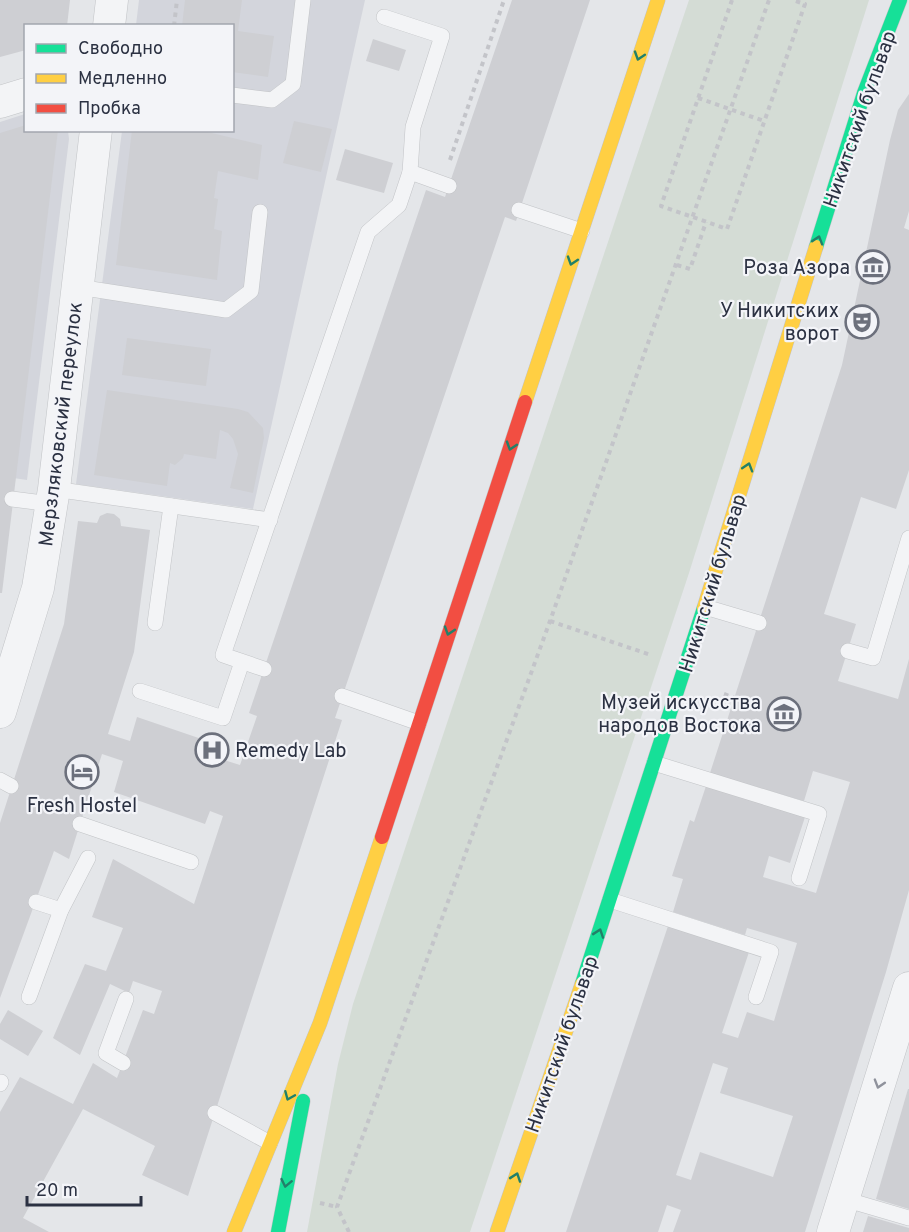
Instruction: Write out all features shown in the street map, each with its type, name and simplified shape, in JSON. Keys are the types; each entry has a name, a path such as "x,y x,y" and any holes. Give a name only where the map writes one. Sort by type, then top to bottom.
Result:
{"main road":[{"path":"234,1232 320,1023 658,0"},
{"name":"Никитский бульвар","path":"497,1232 610,900 705,607 864,93 900,0"},
{"path":"278,1232 320,1023"}],"street":[{"path":"109,24 112,0"},
{"path":"0,102 24,95"},
{"name":"Мерзляковский переулок","path":"0,712 38,588 53,497 96,132"},
{"path":"833,1232 900,1051 909,988"}],"lane":[{"path":"234,95 272,100 293,84 303,0"},
{"path":"264,669 224,655 368,232 399,205 410,172 412,127 442,36 384,17"},
{"path":"410,172 446,184"},
{"path":"519,210 582,231"},
{"path":"78,287 226,310 251,291 260,212"},
{"path":"12,499 53,497 171,506 270,520"},
{"path":"155,623 171,506"},
{"path":"848,651 873,658 909,538"},
{"path":"705,607 759,623"},
{"path":"140,691 223,718 242,662"},
{"path":"342,696 419,723"},
{"path":"654,763 819,814 799,878"},
{"path":"80,824 191,862"},
{"path":"29,997 61,910 88,858"},
{"path":"610,900 771,951 756,997"},
{"path":"36,902 61,910"},
{"path":"123,1063 106,1053 126,999"},
{"path":"215,1113 270,1143"},
{"path":"844,1199 909,1218"}],"path":[{"path":"174,24 177,0"},
{"path":"446,184 504,0"},
{"path":"732,0 661,206 727,229 805,4 792,0"},
{"path":"350,1232 337,1207 550,621 769,0"},
{"path":"698,98 764,121"},
{"path":"677,265 690,269 706,222"},
{"path":"550,621 661,658"},
{"path":"724,694 735,698"},
{"path":"318,1203 337,1207"}],"shaded area":[{"path":"139,0 365,0 253,509 76,484 122,132 234,132 234,24 136,24"},
{"path":"689,0 869,0 689,573 470,1232 307,1232 338,1064 353,1004"},
{"path":"24,114 24,132 68,132 69,139 27,480 0,476 0,122"}],"building":[{"path":"0,0 70,0 67,24 24,24 24,51 0,57"},
{"path":"185,0 242,0 238,31 274,36 268,77 234,72 234,24 182,24"},
{"path":"512,0 590,0 516,221 505,217 335,718 342,720 188,1196 142,1175 155,1146 83,1109 23,1218 49,1232 0,1232 0,1112 20,1077 73,1104 93,1063 117,1078 143,1010 154,1014 162,991 133,981 129,993 110,984 80,1055 53,1038 85,964 106,971 123,928 92,917 113,859 194,904 223,816 210,811 205,824 114,792 123,761 102,754 69,859 54,851 0,998 0,823 64,624 78,521 97,523 100,516 107,513 114,514 120,519 121,526 150,530 134,652 108,734 130,741 137,717 228,748 224,760 240,765 257,716 249,713 426,190 445,197"},
{"path":"373,39 406,50 399,71 366,61"},
{"path":"909,94 909,211 904,228 909,230 909,470 896,509 861,497 824,614 856,624 838,681 898,699 909,659 909,890 886,972 805,1232 673,1232 681,1210 667,1205 658,1232 566,1232 668,926 749,952 722,1033 738,1038 747,1012 774,1021 797,943 747,928 745,935 673,912 683,879 672,876 690,820 694,822 706,786 805,817 790,863 769,856 763,877 816,893 850,782 813,771 804,801 710,773 842,365 898,110","holes":["713,1063 728,1068 720,1093 793,1116 773,1177 700,1152 691,1180 676,1175"]},
{"path":"294,121 332,129 321,172 283,163"},
{"path":"24,126 24,132 58,132 2,593 0,593 0,133"},
{"path":"132,132 207,132 262,145 258,180 218,171 214,198 218,199 214,229 222,231 217,280 116,265"},
{"path":"345,149 393,163 384,193 336,180"},
{"path":"127,338 211,349 206,386 122,375"},
{"path":"107,390 248,412 263,428 264,438 253,493 230,488 238,454 233,439 228,433 220,430 216,459 184,454 175,465 170,463 167,486 94,475"},
{"path":"8,1010 43,1031 28,1056 0,1039 0,1024"},
{"path":"909,1089 909,1209 876,1199"},
{"path":"868,1216 909,1228 909,1232 863,1232"}],"traffic: fast":[{"path":"816,247 864,93 900,0"},
{"path":"582,984 704,608"},
{"path":"278,1232 303,1101"}],"traffic: slow":[{"path":"525,402 658,0"},
{"path":"704,608 816,247"},
{"path":"234,1232 320,1023 382,837"},
{"path":"497,1232 582,984"}],"traffic: jam":[{"path":"382,837 525,402"}],"place":[{"name":"Роза Азора","path":"873,267"},
{"name":"У Никитских ворот","path":"862,322"},
{"name":"Музей искусства народов Востока","path":"784,714"},
{"name":"Remedy Lab","path":"212,750"},
{"name":"Fresh Hostel","path":"82,772"}]}
